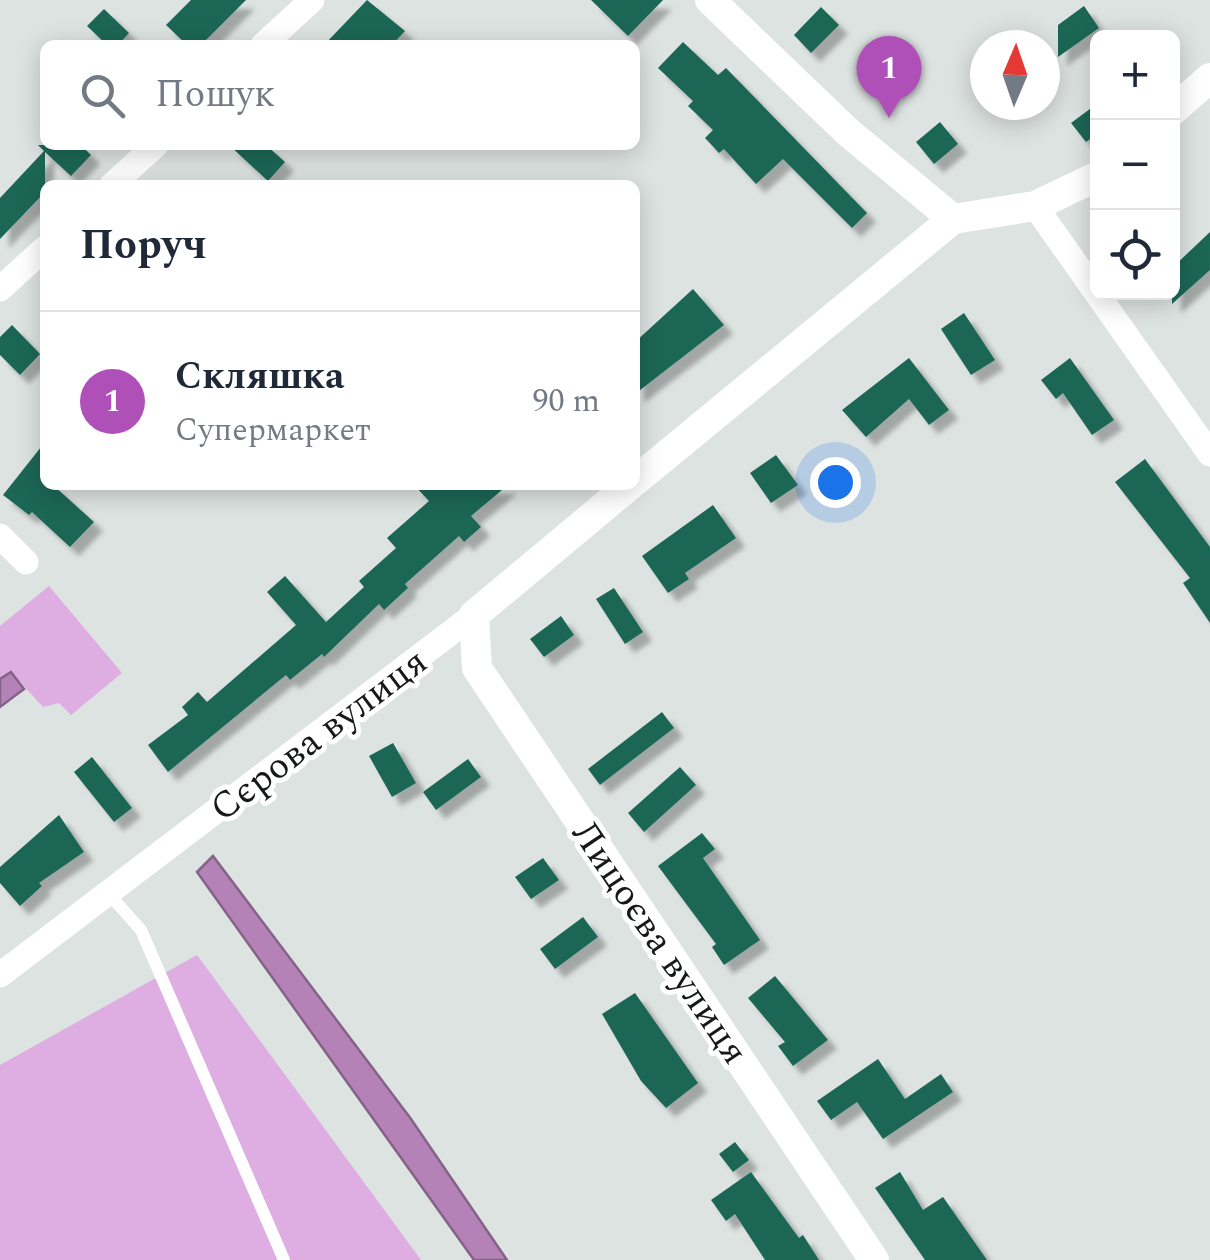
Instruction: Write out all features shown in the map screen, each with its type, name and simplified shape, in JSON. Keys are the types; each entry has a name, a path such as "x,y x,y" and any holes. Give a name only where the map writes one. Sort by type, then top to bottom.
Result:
{"street":[{"path":"269,40 312,0"},
{"path":"710,0 849,133 953,219 1035,206 1090,180"},
{"path":"1180,104 1210,78"},
{"path":"118,180 150,150"},
{"path":"1035,206 1210,454"},
{"name":"Сєрова вулиця","path":"640,476 953,219"},
{"path":"0,289 40,253"},
{"name":"Сєрова вулиця","path":"0,975 474,615 624,490"},
{"path":"0,536 26,562"},
{"name":"Лицоєва вулиця","path":"474,615 477,668 874,1260"}],"lane":[{"path":"108,893 141,930 284,1260"}],"shaded area":[{"path":"49,586 122,673 71,715 59,703 43,707 11,672 0,679 0,626"},
{"path":"11,672 24,689 0,707 0,679"},
{"path":"213,856 411,1119 507,1260 474,1260 197,872"},
{"path":"197,955 421,1260 0,1260 0,1065"}],"building":[{"path":"191,0 246,0 206,40 182,40 166,25"},
{"path":"367,0 405,31 397,40 329,40"},
{"path":"591,0 663,0 628,36"},
{"path":"1084,6 1099,28 1090,30 1090,34 1060,56 1058,25"},
{"path":"821,7 839,25 811,53 794,35"},
{"path":"104,9 129,33 123,40 102,40 87,26"},
{"path":"683,42 718,75 726,68 867,213 852,228 783,159 756,184 724,149 719,153 705,138 713,130 688,106 693,101 658,68"},
{"path":"1090,109 1090,139 1086,142 1071,123"},
{"path":"940,122 958,144 934,164 916,142"},
{"path":"86,150 91,155 71,176 45,152 45,180 40,180 40,197 0,239 0,198 44,151"},
{"path":"234,150 272,150 285,162 267,180"},
{"path":"1210,232 1210,270 1180,297 1180,260"},
{"path":"693,289 724,325 640,390 640,337"},
{"path":"964,313 995,360 971,375 941,329"},
{"path":"12,325 40,354 20,375 0,355 0,337"},
{"path":"909,358 949,410 929,425 909,399 866,437 842,410"},
{"path":"1070,358 1114,420 1092,435 1063,393 1056,399 1041,380"},
{"path":"40,448 40,490 59,490 94,522 70,547 32,512 29,515 3,495"},
{"path":"776,455 798,485 771,503 750,473"},
{"path":"1145,459 1210,547 1210,623 1183,583 1190,578 1115,482"},
{"path":"419,490 502,490 471,516 481,527 464,542 459,536 405,584 408,588 384,610 379,604 324,657 322,654 290,680 286,675 168,772 148,745 188,715 182,707 198,692 207,702 296,625 267,592 285,576 326,622 364,587 359,581 396,548 387,538 429,501"},
{"path":"713,505 736,538 685,573 689,579 668,593 642,556"},
{"path":"614,588 643,632 625,644 596,599"},
{"path":"561,616 574,635 544,657 530,639"},
{"path":"662,712 674,728 600,785 588,769"},
{"path":"393,743 416,783 392,797 369,756"},
{"path":"92,757 132,808 114,822 74,772"},
{"path":"468,759 481,777 436,810 423,792"},
{"path":"680,767 696,785 644,832 628,813"},
{"path":"59,815 84,852 39,883 42,886 20,906 0,883 0,867"},
{"path":"702,833 715,849 703,858 760,940 724,965 712,947 716,944 658,866"},
{"path":"543,858 559,880 531,899 515,877"},
{"path":"583,917 598,937 555,969 540,949"},
{"path":"775,976 828,1040 793,1066 778,1046 785,1042 748,998"},
{"path":"635,993 698,1083 666,1108 641,1081 602,1014"},
{"path":"878,1059 905,1099 941,1074 953,1092 883,1139 857,1102 831,1120 817,1101"},
{"path":"735,1142 749,1160 733,1172 719,1154"},
{"path":"751,1172 819,1260 765,1260 735,1214 726,1221 711,1200"},
{"path":"900,1172 923,1210 943,1197 987,1260 925,1260 875,1188"}],"place":[{"name":"Скляшка","path":"889,118"}]}
